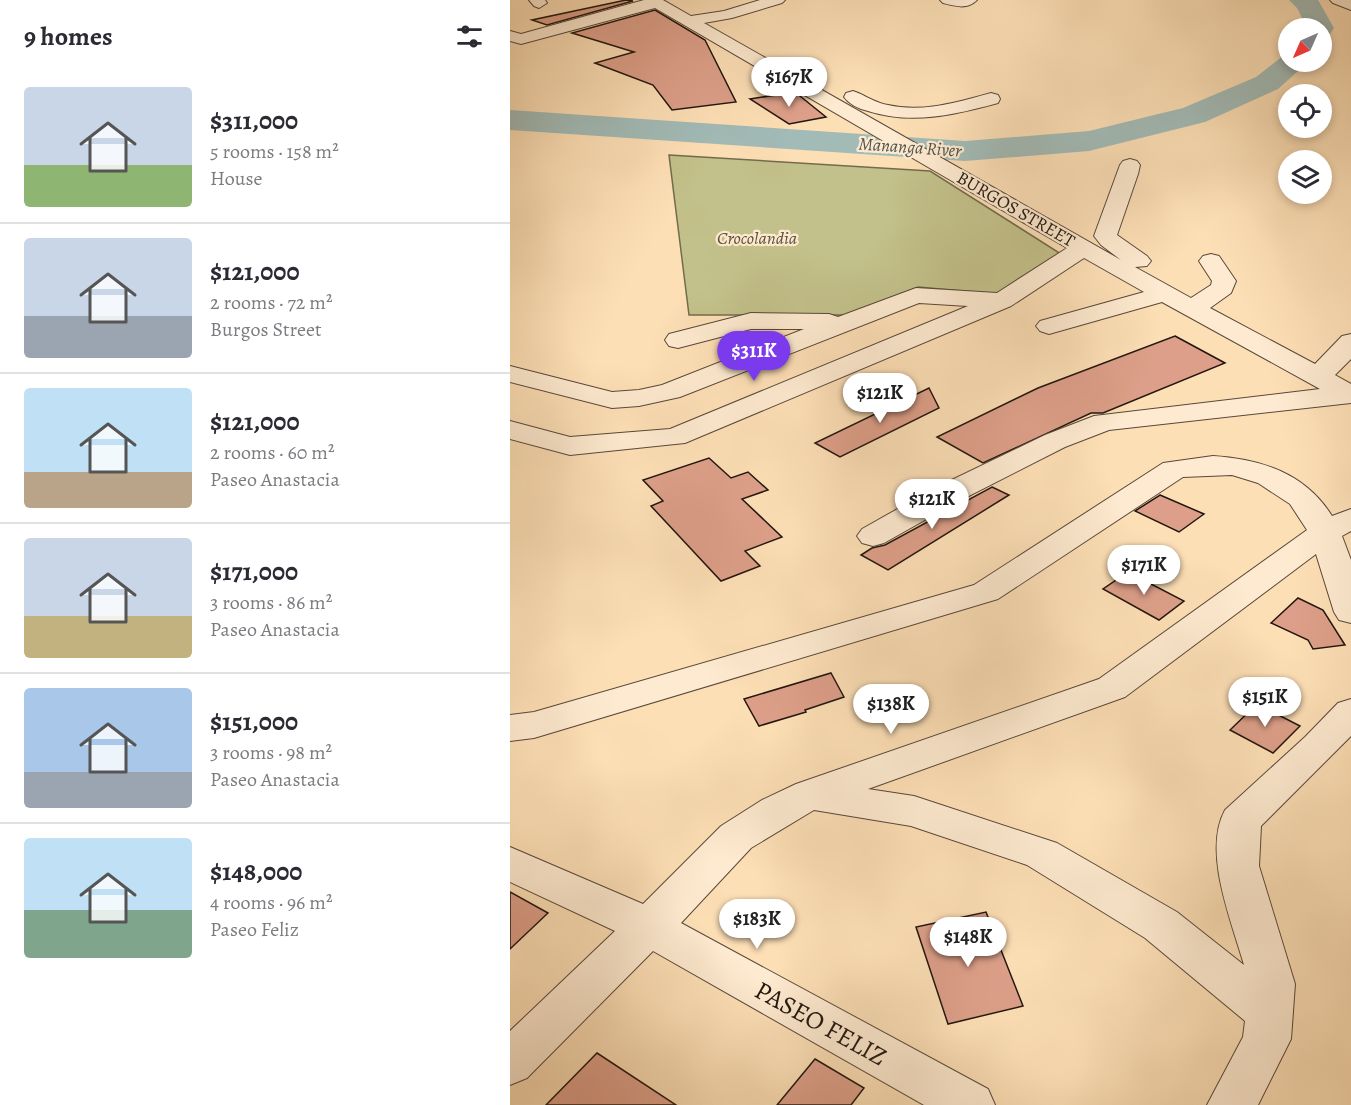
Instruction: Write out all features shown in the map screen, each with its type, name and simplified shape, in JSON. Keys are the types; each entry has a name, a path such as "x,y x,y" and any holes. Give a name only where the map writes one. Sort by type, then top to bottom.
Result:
{"street":[{"path":"554,47 682,17 710,17 777,0"},
{"path":"948,0 960,3 969,0"},
{"path":"1338,0 1351,5"},
{"path":"510,36 521,39 655,2"},
{"name":"BURGOS STREET","path":"655,2 1083,248 1351,394"},
{"path":"710,17 761,43"},
{"path":"837,86 865,105 905,113 957,108 991,99"},
{"path":"1130,165 1126,182 1114,203 1106,236 1155,272 1176,300"},
{"path":"999,177 1007,205"},
{"path":"510,430 570,446 675,437 1002,301 1083,248"},
{"path":"1049,326 1176,300 1222,288 1224,281 1211,261"},
{"path":"510,374 612,400 639,398 670,391 916,295 1002,301"},
{"path":"678,340 751,321 846,322"},
{"path":"1317,376 1332,364 1351,342"},
{"path":"1164,398 1231,386 1262,390 1286,402"},
{"path":"873,536 953,492 1055,441 1104,422 1351,394"},
{"path":"510,728 534,725 986,592 1174,469 1193,465 1219,465 1265,474 1288,485 1300,495 1315,514 1337,526"},
{"path":"1337,526 1351,612"},
{"path":"510,1063 736,837 777,811 810,794 1112,688 1337,526"},
{"path":"1232,1105 1267,1039 1272,984 1238,866 1240,821 1319,747 1351,712"},
{"path":"810,794 914,811 1042,854 1161,925 1269,1013"},
{"name":"PASEO FELIZ","path":"510,863 648,927 970,1105"}],"green space":[{"name":"Crocolandia","path":"669,155 930,171 1061,254 999,294 918,287 853,315 689,315"}],"building":[{"path":"626,0 633,1 547,25 532,20"},
{"path":"655,10 705,40 736,102 672,110 653,85 595,63 634,52 572,33"},
{"path":"795,92 826,117 789,124 750,99"},
{"path":"1175,336 1225,363 1103,413 1091,413 983,463 937,437 1038,388"},
{"path":"929,388 939,408 840,457 815,443"},
{"path":"709,458 731,478 748,472 768,490 742,499 782,537 745,551 760,566 721,581 651,506 663,501 643,480"},
{"path":"992,487 1009,495 888,570 861,555 872,548 885,545"},
{"path":"1160,495 1204,514 1179,532 1135,511"},
{"path":"1128,572 1184,601 1159,620 1103,589"},
{"path":"1298,598 1323,610 1345,645 1313,649 1308,640 1271,623"},
{"path":"831,673 844,697 805,710 806,712 759,726 744,699"},
{"path":"1257,704 1300,726 1273,753 1230,730"},
{"path":"510,892 548,913 510,949"},
{"path":"986,912 1023,1006 948,1024 916,927"},
{"path":"597,1053 676,1105 546,1105"},
{"path":"815,1059 864,1088 851,1105 777,1105"}],"waterway":[{"name":"Mananga River","path":"1302,0 1308,4 1315,18"},
{"name":"Mananga River","path":"510,120 965,151 1089,141 1194,115 1267,83 1281,72"}]}
